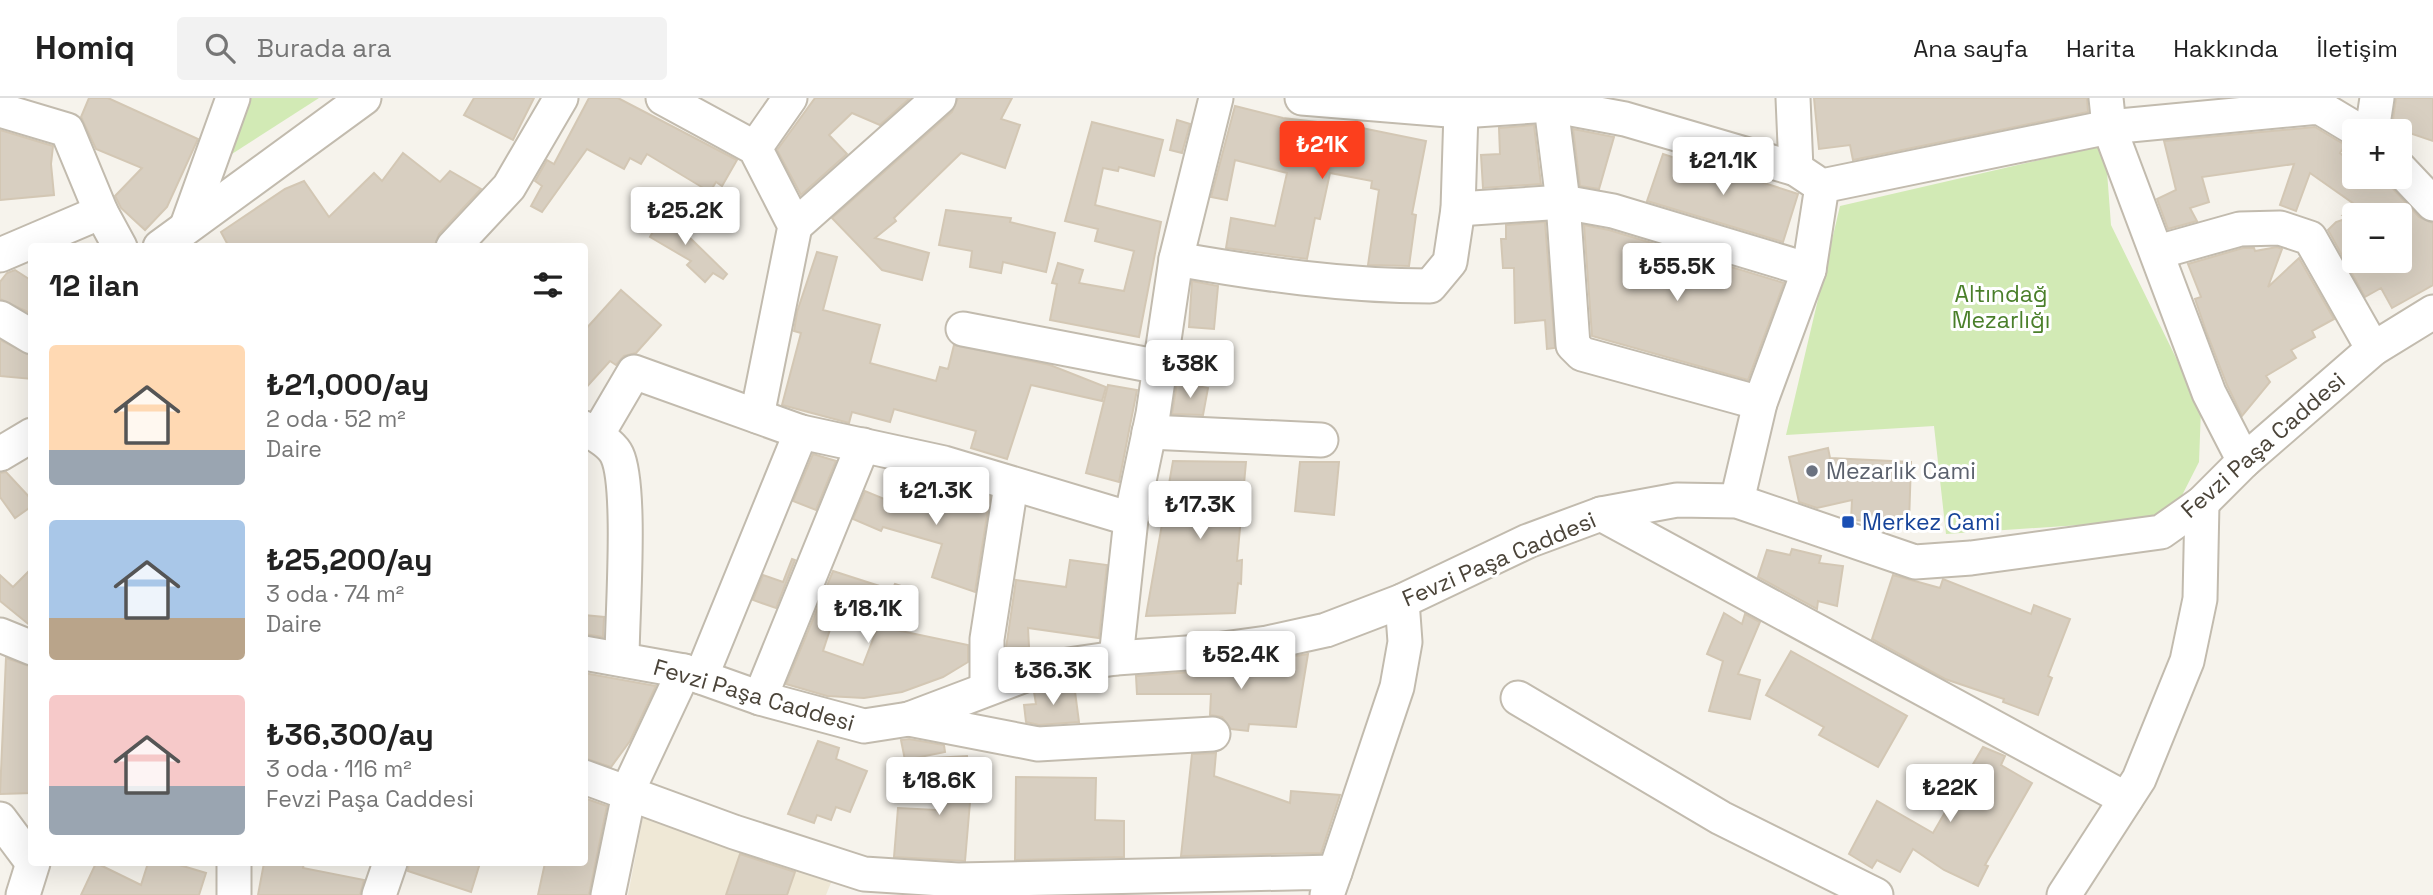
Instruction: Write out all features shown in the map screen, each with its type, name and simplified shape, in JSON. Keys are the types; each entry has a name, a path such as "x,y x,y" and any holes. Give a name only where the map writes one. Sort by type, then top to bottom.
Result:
{"street":[{"path":"188,223 233,98"},
{"path":"165,243 188,223 364,98"},
{"path":"457,243 509,187 561,98"},
{"path":"663,98 755,148 795,226"},
{"path":"755,148 790,98"},
{"path":"757,415 795,226 939,98"},
{"path":"1116,657 1131,519 1149,432 1177,259 1216,98"},
{"path":"1302,98 1467,107 1550,102 1625,118 1809,177 2108,112 2319,107 2342,121"},
{"path":"1737,501 1760,403 1809,270 1809,177 1793,98"},
{"path":"2374,119 2377,98"},
{"path":"1550,102 1563,202 1573,345 1582,354 1760,403"},
{"path":"1177,259 1244,271 1372,286 1430,286 1450,262 1458,209 1467,107"},
{"path":"0,110 67,130 100,212 118,243"},
{"path":"2108,112 2209,393 2244,461"},
{"path":"2412,182 2433,204"},
{"path":"1458,209 1563,202 1612,211 1809,270"},
{"path":"0,255 100,212"},
{"path":"2158,252 2240,229 2280,228 2310,238 2373,349"},
{"name":"Fevzi Paşa Caddesi","path":"588,654 692,674 760,698 864,726 909,719 1041,669 1116,657 1201,652 1267,643 1326,630 1402,601 1528,541 1601,514 1677,500 1737,501 1915,562 1971,558 2161,532 2202,503 2244,461 2373,349 2433,312"},
{"path":"0,318 28,335"},
{"path":"962,329 1160,367"},
{"path":"622,659 623,487 617,454 591,432 634,372 801,432 944,463 1131,519"},
{"path":"608,895 629,791 692,674 801,432"},
{"path":"1149,432 1321,440"},
{"path":"0,454 28,437"},
{"path":"760,698 863,445"},
{"path":"987,688 987,639 1011,485"},
{"path":"2064,895 2139,779 2187,661 2200,599 2202,503"},
{"path":"1601,514 2126,799"},
{"path":"588,778 629,791 734,832 864,874 958,880 1331,884 1397,687 1405,642 1402,601"},
{"path":"0,635 28,646"},
{"path":"1518,698 1721,818 1875,895"},
{"path":"909,719 1038,744 1213,734"},
{"path":"0,819 28,858"},
{"path":"23,895 31,866"},
{"path":"234,866 234,895"},
{"path":"379,895 389,866"}],"shaded area":[{"path":"644,811 835,873 826,895 628,895"}],"green space":[{"path":"244,98 319,98 221,161"},
{"name":"Altındağ Mezarlığı","path":"2105,145 2111,225 2201,409 2199,462 2170,519 1946,534 1934,426 1786,435 1840,206"}],"building":[{"path":"89,98 108,98 198,139 167,207 145,230 121,208 115,196 142,168 96,149 81,117"},
{"path":"474,98 534,98 513,140 464,115"},
{"path":"589,98 618,98 737,160 722,186 716,182 710,192 647,154 641,164 630,158 624,169 587,149 542,212 531,206 542,186 535,181 547,160 554,164"},
{"path":"815,98 910,98 880,125 852,113 829,135 847,154 801,195 777,150"},
{"path":"958,98 1012,98 1001,119 1020,125 1005,168 961,153 894,218 896,221 875,238 929,253 922,280 882,270 832,218 952,112"},
{"path":"1814,98 2087,98 2088,112 1853,160 1850,145 1819,149"},
{"path":"2396,98 2433,98 2433,141 2412,134 2412,119 2393,119"},
{"path":"1235,106 1283,118 1352,126 1426,141 1412,214 1416,215 1409,266 1368,265 1379,190 1371,188 1372,181 1330,173 1320,219 1315,218 1307,259 1226,248 1231,218 1275,226 1287,173 1235,160 1227,200 1211,197"},
{"path":"1177,120 1190,124 1182,153 1170,150"},
{"path":"1092,122 1163,140 1154,176 1119,167 1118,171 1103,168 1095,205 1161,222 1139,337 1050,320 1057,284 1052,283 1058,263 1083,270 1079,283 1124,291 1134,251 1095,241 1098,229 1065,221"},
{"path":"1534,125 1541,184 1483,188 1481,155 1500,154 1499,128"},
{"path":"2315,127 2342,143 2342,189 2393,189 2406,203 2353,203 2310,173 2296,211 2280,205 2294,164 2202,177 2209,202 2190,208 2197,221 2168,229 2157,199 2176,190 2164,141"},
{"path":"1573,129 1614,137 1599,189 1580,186"},
{"path":"0,130 53,146 51,164 54,195 0,200"},
{"path":"403,153 440,182 450,171 481,189 439,234 436,243 227,243 221,232 285,189 304,181 329,217 374,173 382,181"},
{"path":"1663,154 1690,163 1691,159 1798,194 1783,242 1647,201"},
{"path":"2412,209 2419,217 2433,223 2433,285 2392,308 2381,288 2365,297 2352,273 2412,273"},
{"path":"946,210 1011,218 1010,222 1055,233 1046,272 1003,262 1001,273 970,267 972,251 939,245"},
{"path":"664,212 689,226 685,233 727,274 723,279 713,273 705,282 687,265 691,261 650,237"},
{"path":"2342,220 2342,255 2328,230"},
{"path":"1545,222 1555,348 1547,349 1545,320 1515,323 1514,268 1503,268 1501,239 1506,239 1506,225"},
{"path":"1584,225 1609,230 1784,283 1748,380 1592,336"},
{"path":"2277,247 2282,249 2268,287 2299,258 2334,319 2312,331 2315,337 2291,350 2296,358 2266,376 2270,382 2242,416 2206,331 2195,299 2201,297 2188,264 2243,248 2254,248 2255,251"},
{"path":"817,252 837,257 823,310 880,325 870,363 936,381 940,367 948,369 954,345 1050,365 1106,387 1102,401 1031,385 1007,459 971,448 976,431 894,409 890,422 852,412 849,423 782,405 801,333 794,331 797,312"},
{"path":"15,270 28,278 28,312 0,299 0,282 7,273"},
{"path":"1192,281 1218,286 1214,329 1189,327"},
{"path":"621,290 661,325 636,353 624,356 616,365 610,361 588,386 588,327"},
{"path":"0,340 28,354 28,379 0,376"},
{"path":"1177,382 1208,388 1203,415 1172,414"},
{"path":"1108,385 1137,390 1119,482 1086,473"},
{"path":"1828,448 1830,458 1911,462 1909,523 1851,520 1852,500 1817,508 1799,502 1789,457"},
{"path":"813,454 836,461 816,510 793,501"},
{"path":"1173,461 1246,462 1237,561 1242,560 1241,584 1238,583 1235,613 1146,616"},
{"path":"1300,462 1339,462 1334,515 1295,511"},
{"path":"6,472 28,496 28,509 15,518 0,497 0,473"},
{"path":"908,482 958,498 961,488 990,497 975,592 932,577 942,544 883,527 881,531 853,519 865,491 901,506"},
{"path":"1792,549 1821,556 1819,563 1843,566 1837,606 1818,601 1817,609 1758,577 1767,550 1790,555"},
{"path":"792,559 795,560 776,608 753,600 763,575 783,582"},
{"path":"1070,560 1107,565 1099,638 1028,628 1029,647 1006,648 1016,580 1066,587"},
{"path":"833,571 892,590 895,584 907,588 896,630 968,645 968,662 943,677 902,692 864,698 827,696 786,684","holes":["838,605 880,621 863,665 823,651"]},
{"path":"28,572 28,624 0,601 0,575 13,587"},
{"path":"1893,575 1940,588 1943,579 2031,614 2034,605 2070,619 2048,676 2052,678 2038,715 2003,702 2004,699 1945,679 1872,639"},
{"path":"1724,613 1742,624 1745,614 1760,622 1738,674 1760,680 1750,719 1709,711 1723,661 1707,654"},
{"path":"588,615 604,617 603,637 588,635"},
{"path":"1791,651 1907,716 1878,767 1819,735 1824,727 1766,695"},
{"path":"1308,654 1296,727 1249,724 1248,731 1231,729 1222,717 1210,715 1211,694 1137,694 1136,676 1204,671"},
{"path":"6,658 28,666 28,793 0,794"},
{"path":"588,674 656,686 630,741 611,767 588,759"},
{"path":"1074,684 1079,722 1039,725 1026,722 1024,705 1036,704 1034,692"},
{"path":"901,740 944,745 945,752 905,760"},
{"path":"818,741 839,748 836,759 867,771 850,812 836,807 831,820 817,815 814,823 788,814"},
{"path":"1983,747 2005,756 2001,765 2032,783 1985,865 1988,866 1978,886 1944,870 1913,849 1900,872 1877,860 1872,868 1849,854 1877,801 1933,833"},
{"path":"1216,753 1214,776 1290,803 1291,791 1340,795 1321,853 1181,856 1192,754"},
{"path":"967,756 970,802 965,861 894,857 898,808 937,810 934,758"},
{"path":"1016,777 1096,778 1095,820 1124,821 1124,857 1015,860"},
{"path":"588,799 607,806 589,895 538,895 544,866 588,866"},
{"path":"740,854 795,872 787,895 726,895"},
{"path":"95,866 102,866 141,885 147,866 183,866 206,873 199,895 81,895"},
{"path":"263,866 303,866 364,880 360,895 258,895"},
{"path":"409,866 479,866 471,892 408,871"}],"place":[{"name":"Mezarlık Cami","path":"1812,471"},
{"name":"Merkez Cami","path":"1848,522"}]}
